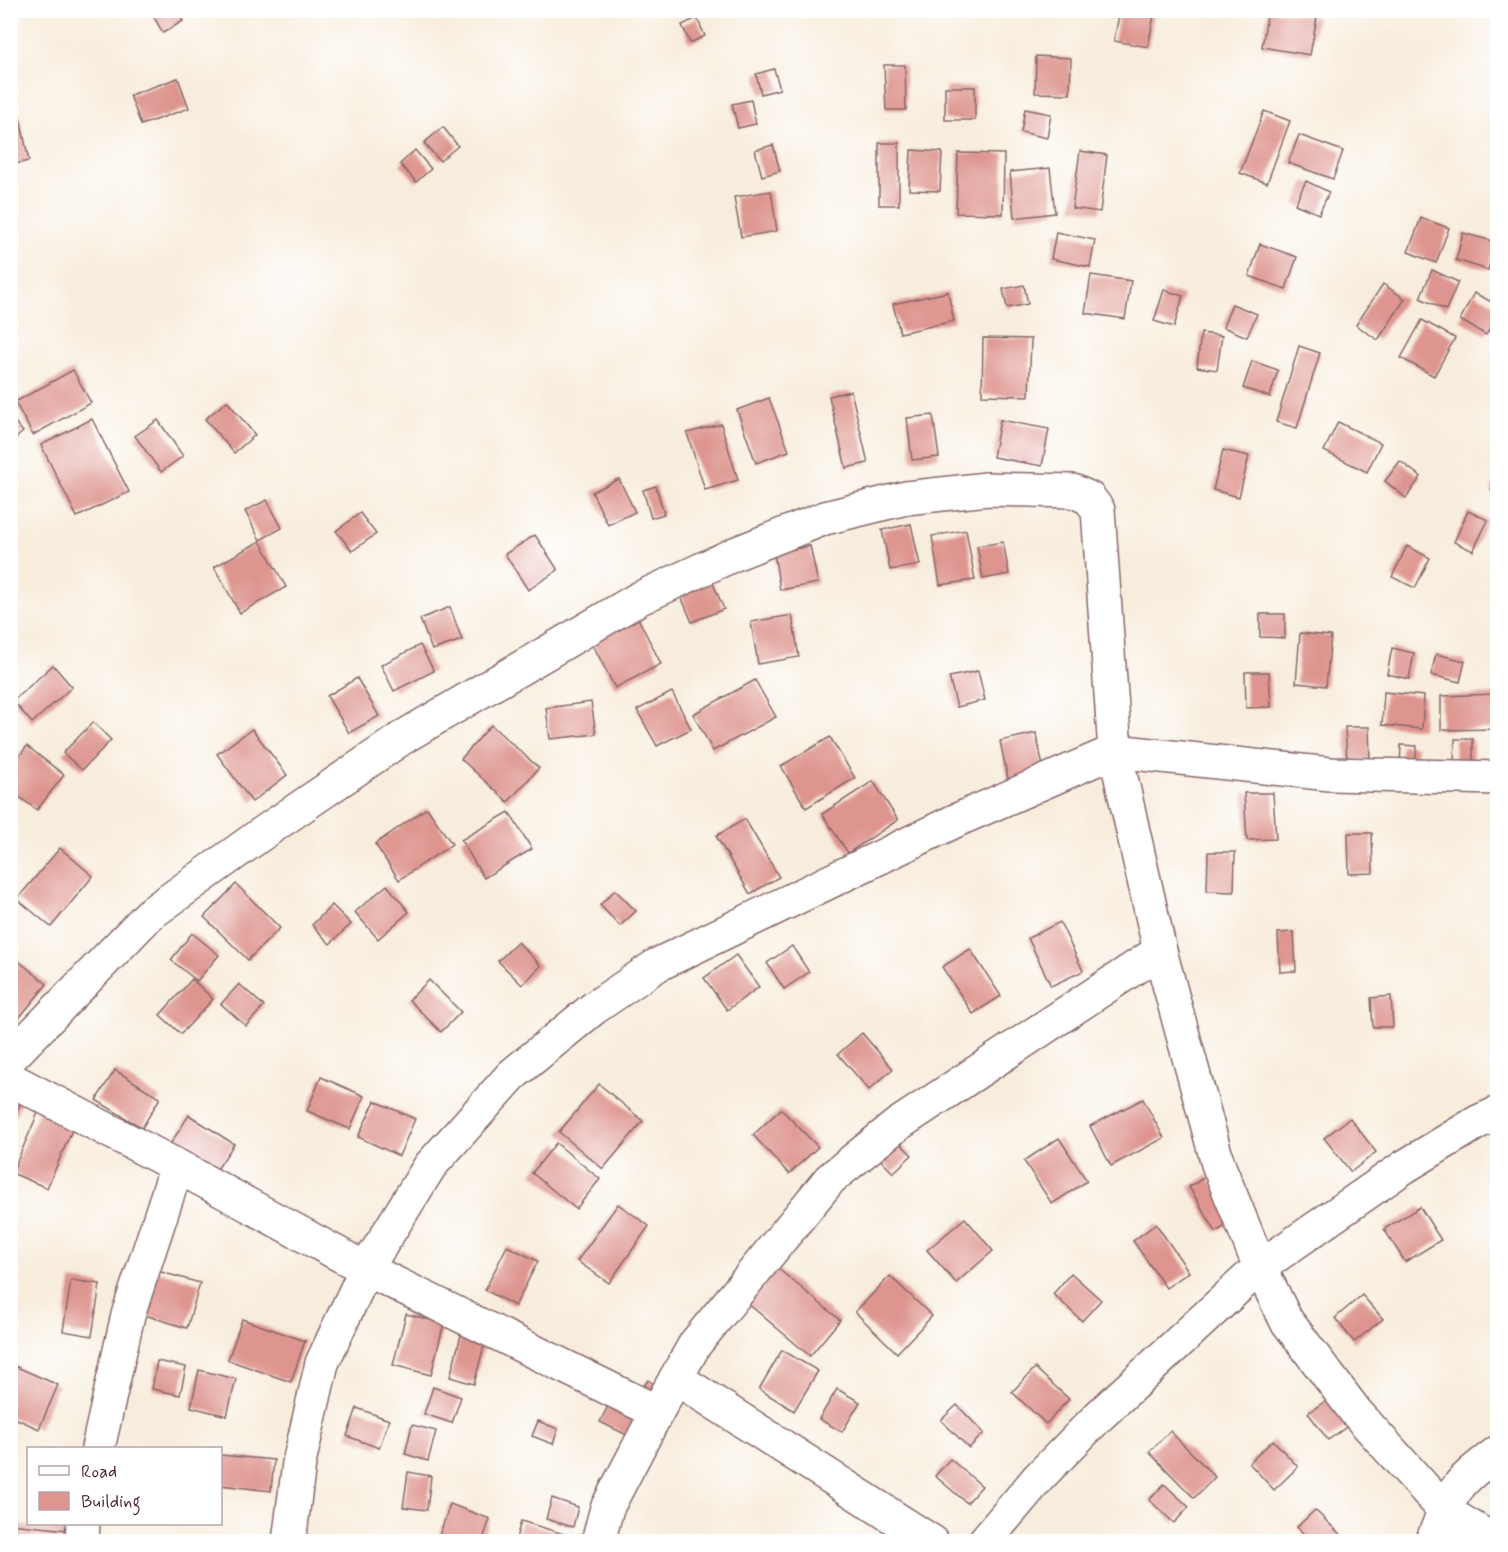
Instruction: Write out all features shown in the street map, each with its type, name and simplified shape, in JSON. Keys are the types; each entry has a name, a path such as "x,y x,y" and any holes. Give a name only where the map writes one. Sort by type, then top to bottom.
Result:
{"street":[{"path":"10,1058 150,914 260,835 405,736 639,598 737,552 825,518 906,498 987,489 1073,491 1089,498 1098,510 1115,751 1160,951 1218,1164 1260,1267 1286,1320 1355,1411 1446,1512 1496,1542"},
{"path":"289,1542 299,1463 322,1363 366,1269 430,1166 512,1075 594,1008 657,965 957,820 1115,751 1330,774 1497,778"},
{"path":"598,1542 607,1508 695,1344 830,1179 897,1125 1160,951"},
{"path":"10,1079 177,1166 366,1269 657,1412"},
{"path":"984,1542 1039,1478 1099,1416 1260,1267 1404,1167 1497,1113"},
{"path":"98,1447 128,1315 177,1166"},
{"path":"676,1378 932,1542"},
{"path":"1432,1542 1459,1485 1497,1452"},
{"path":"82,1542 83,1525"}],"building":[{"path":"150,10 176,10 183,21 163,33"},
{"path":"1120,10 1155,10 1148,47 1114,41"},
{"path":"1268,10 1317,17 1310,55 1262,47"},
{"path":"697,18 705,36 690,43 682,25"},
{"path":"1036,56 1071,58 1070,94 1035,93"},
{"path":"884,65 905,65 906,110 886,110"},
{"path":"774,69 780,89 761,94 756,74"},
{"path":"178,78 189,108 141,125 130,95"},
{"path":"945,87 975,87 975,120 945,120"},
{"path":"751,100 756,124 738,128 732,104"},
{"path":"1025,109 1051,114 1047,138 1021,132"},
{"path":"1264,111 1290,121 1267,183 1240,173"},
{"path":"20,118 29,161 10,165 10,119"},
{"path":"443,127 458,146 440,161 424,143"},
{"path":"1299,135 1343,151 1333,179 1288,163"},
{"path":"879,143 899,143 899,205 879,205"},
{"path":"773,145 780,171 762,176 755,150"},
{"path":"415,150 431,169 416,182 400,164"},
{"path":"911,150 942,152 940,191 909,190"},
{"path":"1080,151 1107,155 1100,212 1072,208"},
{"path":"958,153 1004,154 1003,214 956,213"},
{"path":"1050,168 1055,213 1014,218 1010,172"},
{"path":"1306,181 1329,192 1319,214 1295,204"},
{"path":"771,191 777,231 741,237 734,197"},
{"path":"1421,218 1449,228 1436,263 1408,252"},
{"path":"1056,232 1095,240 1090,267 1051,259"},
{"path":"1463,233 1496,242 1488,270 1456,260"},
{"path":"1260,244 1297,257 1286,289 1249,276"},
{"path":"1432,270 1458,282 1446,310 1420,298"},
{"path":"1091,275 1131,281 1125,319 1085,313"},
{"path":"1383,284 1405,299 1378,340 1356,325"},
{"path":"1024,285 1028,304 1007,308 1003,289"},
{"path":"1164,290 1183,296 1174,327 1154,321"},
{"path":"948,292 954,321 900,333 893,304"},
{"path":"1474,293 1498,305 1498,313 1486,335 1460,320"},
{"path":"1232,304 1257,314 1247,337 1223,327"},
{"path":"1422,320 1455,338 1434,376 1401,358"},
{"path":"1201,333 1222,336 1217,370 1197,367"},
{"path":"983,338 1031,339 1029,396 982,395"},
{"path":"1299,346 1320,353 1297,428 1276,422"},
{"path":"1252,361 1278,370 1270,397 1243,388"},
{"path":"73,370 91,403 33,435 15,402"},
{"path":"851,391 868,463 846,468 829,396"},
{"path":"769,398 789,451 756,463 737,410"},
{"path":"227,401 255,435 234,453 205,419"},
{"path":"933,415 939,457 912,460 907,418"},
{"path":"10,416 23,432 10,443"},
{"path":"92,419 129,492 77,517 41,445"},
{"path":"158,420 183,456 161,472 135,436"},
{"path":"1000,420 1049,429 1042,466 993,457"},
{"path":"1338,422 1381,443 1367,472 1324,451"},
{"path":"721,424 738,480 705,490 687,433"},
{"path":"1223,450 1249,456 1239,497 1213,490"},
{"path":"1400,461 1421,477 1406,498 1385,481"},
{"path":"1498,472 1498,493 1491,490"},
{"path":"619,479 635,512 608,525 592,492"},
{"path":"656,486 664,514 651,518 643,490"},
{"path":"267,500 282,528 260,540 245,511"},
{"path":"1468,511 1488,520 1473,551 1454,542"},
{"path":"360,513 376,534 352,551 336,531"},
{"path":"911,524 920,565 890,570 882,530"},
{"path":"966,530 975,580 940,585 932,536"},
{"path":"535,535 558,570 528,590 505,554"},
{"path":"260,541 286,587 240,613 214,567"},
{"path":"1003,542 1009,574 983,579 977,546"},
{"path":"810,546 818,583 780,590 774,553"},
{"path":"1407,546 1430,558 1415,588 1392,577"},
{"path":"708,572 724,609 692,622 676,585"},
{"path":"450,607 462,640 432,650 420,619"},
{"path":"1260,614 1285,614 1285,638 1260,637"},
{"path":"792,615 799,657 758,664 751,622"},
{"path":"638,618 661,664 615,688 591,641"},
{"path":"1300,633 1331,636 1326,686 1296,683"},
{"path":"420,645 434,671 394,691 381,665"},
{"path":"1392,648 1414,653 1409,679 1387,674"},
{"path":"1436,654 1465,661 1460,682 1431,675"},
{"path":"53,665 72,687 32,723 13,701"},
{"path":"978,671 985,700 957,707 949,677"},
{"path":"1245,672 1269,672 1271,707 1246,708"},
{"path":"357,678 379,716 349,733 327,696"},
{"path":"755,680 776,717 713,751 693,714"},
{"path":"672,692 691,729 657,746 637,710"},
{"path":"1384,692 1424,696 1422,729 1382,725"},
{"path":"1497,694 1498,729 1441,730 1441,696"},
{"path":"591,702 596,734 550,739 546,708"},
{"path":"93,722 111,740 82,770 63,753"},
{"path":"491,725 539,768 508,802 461,759"},
{"path":"1345,727 1369,727 1370,760 1347,761"},
{"path":"252,729 287,775 252,802 217,754"},
{"path":"1036,733 1045,776 1009,784 1000,741"},
{"path":"830,737 855,778 806,808 781,766"},
{"path":"1455,739 1473,739 1473,764 1454,763"},
{"path":"1401,745 1417,746 1415,767 1400,766"},
{"path":"27,746 64,775 37,810 10,790 10,768"},
{"path":"873,781 898,820 848,853 822,814"},
{"path":"1244,793 1273,793 1276,839 1247,840"},
{"path":"427,808 452,844 399,880 375,844"},
{"path":"509,812 532,849 484,878 461,840"},
{"path":"745,819 779,877 750,894 716,836"},
{"path":"1348,833 1372,833 1373,873 1349,874"},
{"path":"60,848 93,876 51,927 17,899"},
{"path":"1208,852 1235,852 1234,892 1207,891"},
{"path":"236,884 280,928 248,960 204,917"},
{"path":"387,885 409,912 378,939 355,912"},
{"path":"615,890 636,911 620,926 600,905"},
{"path":"332,905 351,924 330,944 312,925"},
{"path":"1060,922 1083,971 1051,986 1028,938"},
{"path":"1294,932 1296,971 1280,972 1278,933"},
{"path":"192,933 219,955 197,981 171,960"},
{"path":"518,942 541,966 522,985 498,961"},
{"path":"792,946 809,972 784,989 767,963"},
{"path":"970,949 1001,996 973,1014 942,967"},
{"path":"10,954 47,984 15,1023 10,1019"},
{"path":"736,955 759,987 727,1010 704,978"},
{"path":"192,979 213,999 181,1034 160,1015"},
{"path":"429,980 461,1012 441,1032 409,1000"},
{"path":"239,984 264,1006 246,1026 221,1004"},
{"path":"1391,996 1393,1027 1373,1027 1371,998"},
{"path":"862,1033 893,1069 869,1090 838,1054"},
{"path":"115,1070 160,1098 142,1128 96,1100"},
{"path":"321,1077 364,1096 350,1129 307,1111"},
{"path":"599,1084 643,1121 603,1169 559,1132"},
{"path":"10,1094 22,1099 10,1129"},
{"path":"1143,1099 1164,1138 1111,1166 1090,1126"},
{"path":"375,1101 415,1119 399,1156 358,1137"},
{"path":"41,1106 76,1121 47,1188 12,1173"},
{"path":"781,1109 818,1147 789,1174 753,1135"},
{"path":"189,1115 234,1144 214,1174 169,1146"},
{"path":"1350,1118 1376,1152 1351,1172 1324,1138"},
{"path":"1059,1138 1087,1181 1052,1204 1024,1161"},
{"path":"898,1141 912,1155 893,1173 880,1159"},
{"path":"556,1143 600,1179 576,1209 532,1173"},
{"path":"1208,1175 1235,1220 1216,1232 1189,1187"},
{"path":"618,1204 649,1226 609,1283 577,1261"},
{"path":"1420,1207 1441,1240 1405,1262 1384,1229"},
{"path":"965,1218 993,1251 956,1283 927,1250"},
{"path":"1156,1224 1189,1272 1166,1288 1133,1241"},
{"path":"507,1246 538,1261 515,1306 485,1290"},
{"path":"775,1266 840,1320 810,1356 746,1302"},
{"path":"154,1270 200,1283 187,1328 141,1314"},
{"path":"1071,1273 1101,1300 1082,1321 1053,1294"},
{"path":"890,1276 932,1316 897,1353 855,1312"},
{"path":"71,1280 100,1284 92,1336 63,1331"},
{"path":"1362,1295 1383,1319 1354,1342 1335,1318"},
{"path":"406,1314 444,1323 431,1375 393,1365"},
{"path":"242,1319 305,1341 291,1382 228,1360"},
{"path":"461,1335 485,1342 474,1384 450,1377"},
{"path":"782,1350 818,1371 794,1411 759,1389"},
{"path":"157,1361 186,1367 180,1395 152,1389"},
{"path":"10,1364 58,1385 39,1429 10,1416"},
{"path":"1035,1368 1069,1399 1046,1424 1012,1392"},
{"path":"199,1370 236,1379 227,1416 191,1407"},
{"path":"648,1380 664,1391 637,1396"},
{"path":"433,1387 461,1397 452,1423 424,1414"},
{"path":"837,1389 860,1402 842,1432 819,1419"},
{"path":"1333,1396 1352,1423 1328,1440 1308,1413"},
{"path":"957,1405 984,1433 969,1448 941,1420"},
{"path":"608,1406 641,1422 633,1438 600,1422"},
{"path":"357,1408 389,1420 379,1448 347,1436"},
{"path":"538,1421 558,1429 553,1444 532,1436"},
{"path":"412,1425 436,1431 428,1461 405,1454"},
{"path":"1170,1431 1215,1477 1194,1498 1149,1452"},
{"path":"1273,1440 1298,1467 1274,1490 1249,1463"},
{"path":"222,1455 274,1460 271,1491 222,1485"},
{"path":"950,1459 982,1486 967,1503 935,1476"},
{"path":"408,1472 431,1476 427,1510 403,1507"},
{"path":"1164,1484 1189,1507 1174,1523 1149,1500"},
{"path":"552,1498 578,1507 573,1527 546,1519"},
{"path":"450,1504 490,1519 482,1542 437,1542"},
{"path":"1315,1510 1344,1538 1340,1542 1312,1542 1297,1527"},
{"path":"521,1521 577,1538 576,1542 515,1542"},
{"path":"10,1524 68,1530 67,1542 10,1542"}]}
